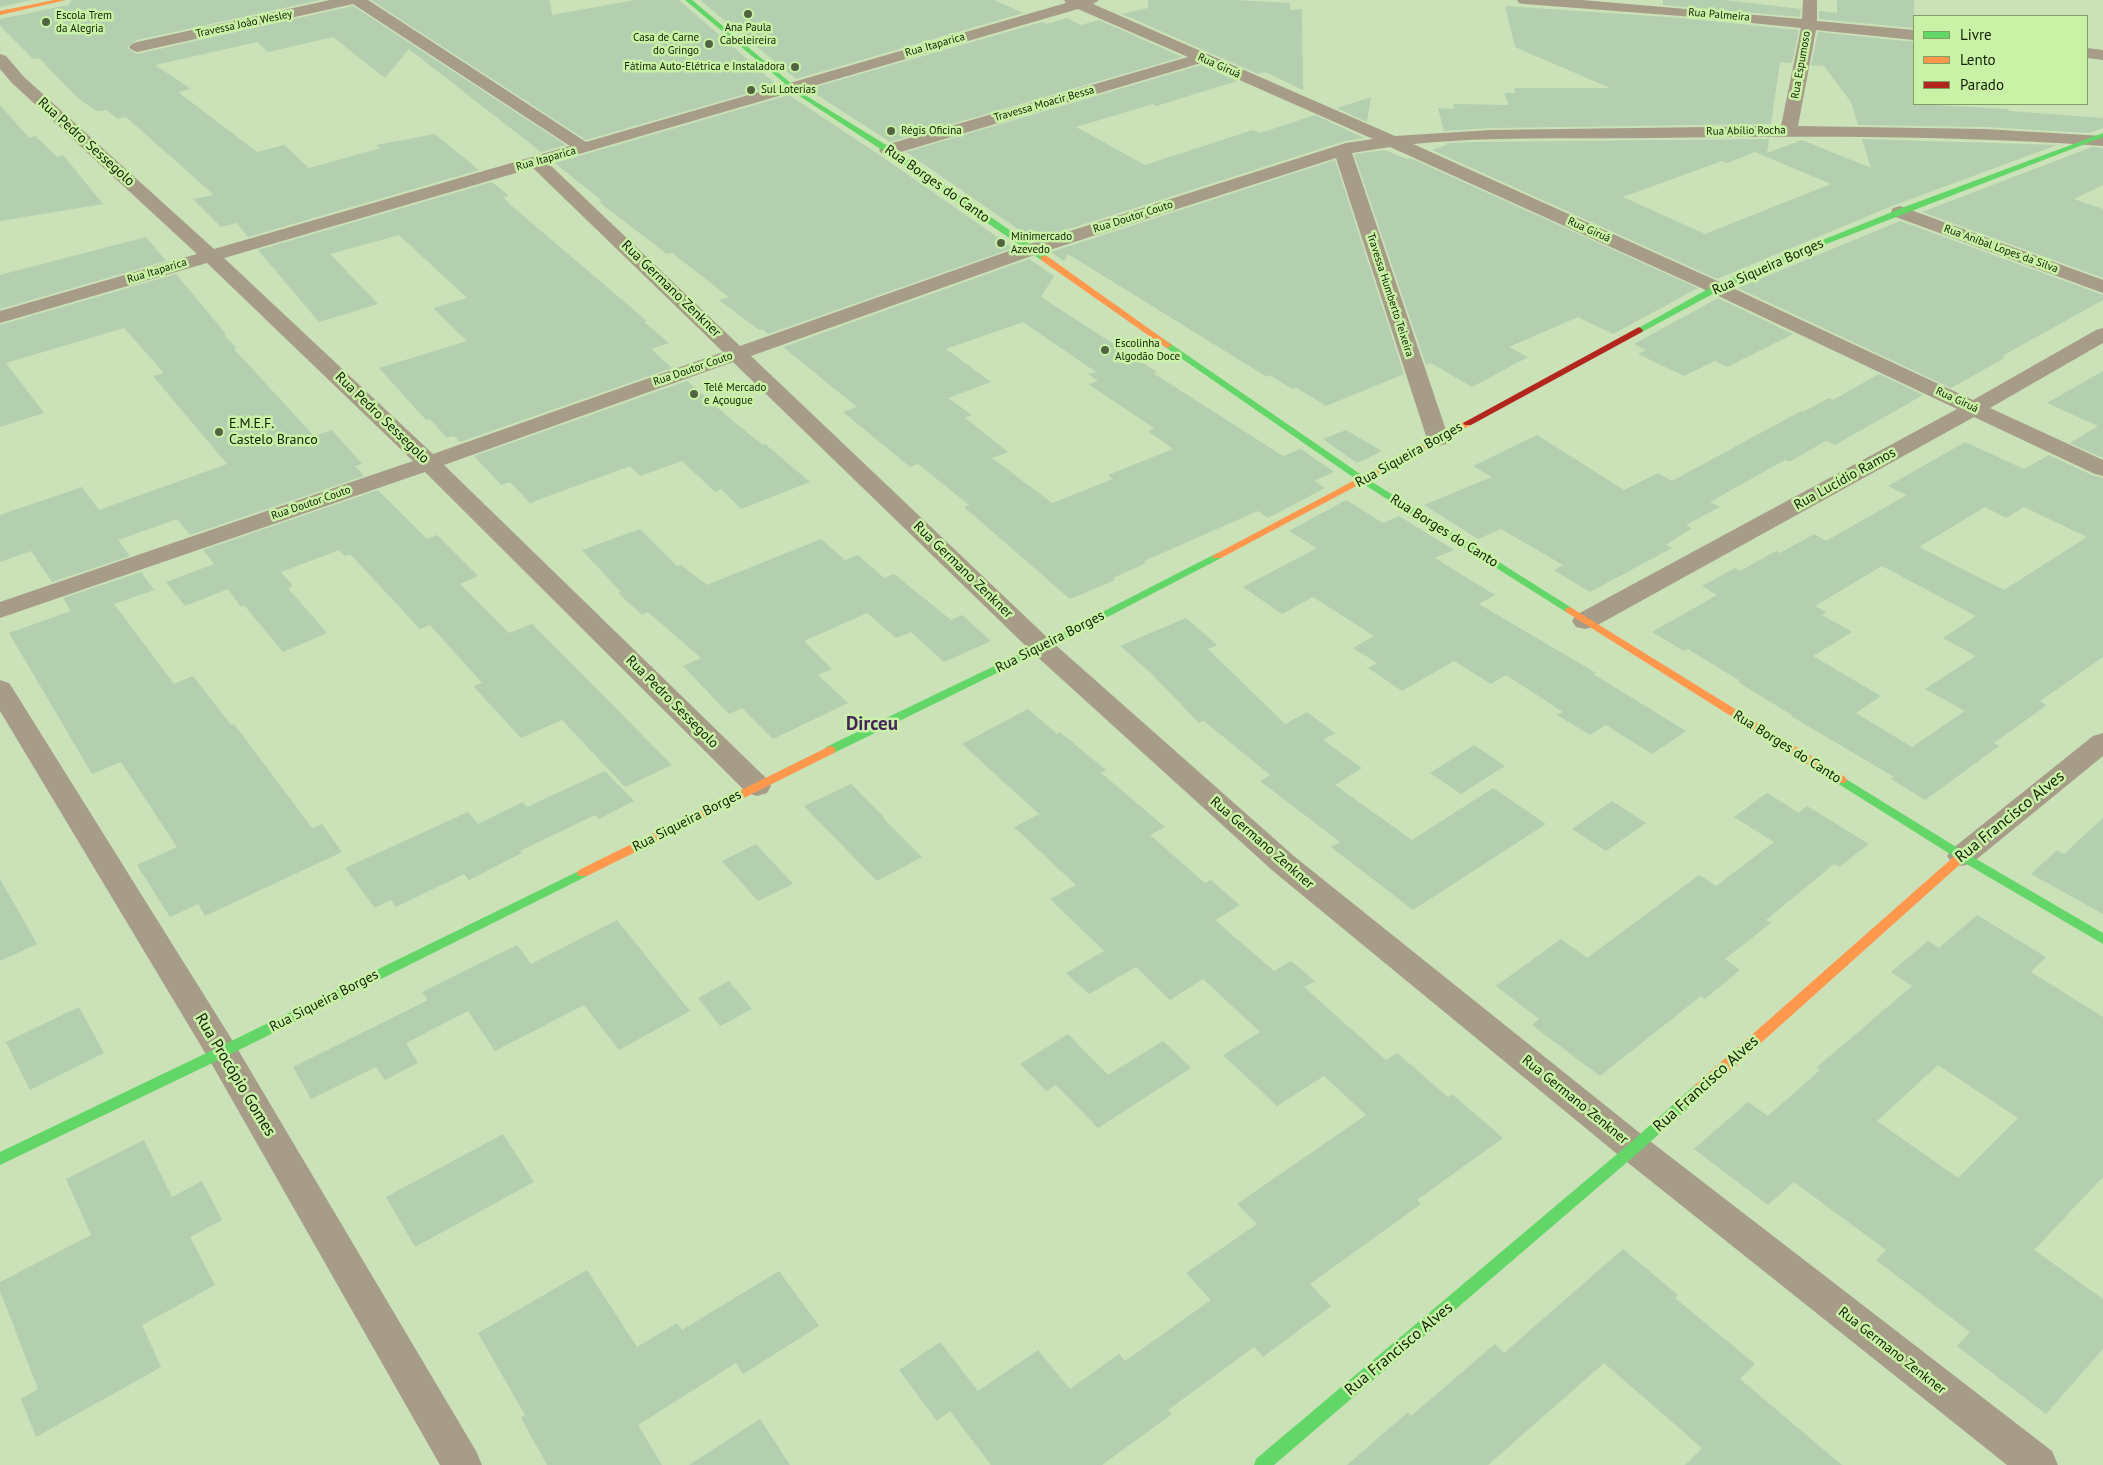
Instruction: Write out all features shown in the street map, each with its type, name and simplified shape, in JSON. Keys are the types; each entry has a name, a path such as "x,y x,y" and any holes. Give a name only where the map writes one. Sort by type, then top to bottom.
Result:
{"street":[{"path":"0,13 63,0"},
{"name":"Travessa João Wesley","path":"137,47 350,0"},
{"path":"358,0 584,148"},
{"name":"Rua Borges do Canto","path":"688,0 791,87 888,150 1363,480 1962,856 2103,939"},
{"name":"Rua Palmeira","path":"1524,0 1557,1 1913,35"},
{"name":"Rua Espumoso","path":"1789,130 1809,24 1810,0"},
{"name":"Rua Itaparica","path":"0,317 537,162 1080,1"},
{"name":"Rua Giruá","path":"1080,1 1201,58 1390,140 1717,288 2103,470"},
{"path":"2088,53 2103,55"},
{"name":"Travessa Moacir Bessa","path":"888,150 1201,58"},
{"name":"Rua Pedro Sessegolo","path":"0,60 9,82 210,255 429,463 757,786"},
{"name":"Rua Abílio Rocha","path":"1390,140 1506,135 1789,130 1937,132 2099,139"},
{"name":"Rua Siqueira Borges","path":"0,1159 222,1052 757,786 1042,647 1363,480 1717,288 1900,212 2099,139"},
{"name":"Rua Doutor Couto","path":"0,610 429,463 1030,250 1343,151 1390,140"},
{"name":"Travessa Humberto Teixeira","path":"1343,151 1438,438"},
{"name":"Rua Germano Zenkner","path":"537,162 1042,647 1284,864 1634,1148 2038,1465"},
{"name":"Rua Aníbal Lopes da Silva","path":"1900,212 2103,287"},
{"name":"Rua Lucídio Ramos","path":"1585,621 1974,408 2103,334"},
{"name":"Rua Procópio Gomes","path":"0,689 222,1052 462,1465"},
{"name":"Rua Francisco Alves","path":"1262,1465 1634,1148 1962,856 2103,742"}],"building":[{"path":"0,0 32,0 0,7"},
{"path":"72,0 321,0 137,40 127,47 137,54 353,6 566,145 541,152 409,49 385,78 333,37 268,52 257,42 155,65 191,89 178,92 257,152 284,145 309,168 381,148 376,145 435,134 479,170 248,237 237,223 221,227 193,199 214,195 126,117 118,119 106,110 96,111 78,98 39,58 33,59 0,26 0,19 68,5"},
{"path":"371,0 550,0 552,15 635,0 679,0 777,85 586,140"},
{"path":"700,0 994,0 1023,13 796,79"},
{"path":"1148,0 1232,0 1290,3 1290,10 1302,9 1303,90 1265,72 1258,74 1122,14 1148,8"},
{"path":"1663,0 1725,0 1801,9 1800,17 1663,5"},
{"path":"1837,0 1914,0 1913,28 1819,19 1819,11 1837,13"},
{"path":"1505,6 1681,18 1799,30 1792,63 1780,62 1771,124 1490,128 1444,131 1438,108 1454,109 1453,104 1509,105 1504,93 1516,93 1514,88 1610,88 1515,47"},
{"path":"1067,18 1081,25 1099,20 1182,57 890,142 808,89 1042,22 1047,24"},
{"path":"1818,32 1913,42 1913,105 2008,109 2009,111 2103,118 2103,128 2089,133 1985,127 1858,125 1851,102 1824,66 1811,65"},
{"path":"1201,65 1237,81 1156,106 1153,104 1076,127 1145,165 1253,130 1260,133 1315,115 1364,138 1345,141 1034,240 906,152"},
{"path":"789,95 881,156 1013,248 768,334 762,329 759,330 719,300 729,297 672,253 667,254 599,202 602,201 555,163"},
{"path":"1371,97 1367,122 1337,108"},
{"path":"0,105 29,138 35,136 57,157 63,155 103,204 0,221"},
{"path":"1769,139 1767,153 1802,140 1871,168 1862,139 2057,145 1892,206 1717,279 1432,150 1447,145 1447,143","holes":["1755,152 1831,184 1705,234 1623,197 1722,161 1727,163"]},
{"path":"2092,147 2103,148 2103,185 2074,199 2103,209 2103,278 1922,212"},
{"path":"1385,150 1407,159 1410,158 1698,288 1613,334 1578,317 1509,347 1528,357 1472,387 1431,363 1426,365 1354,154"},
{"path":"1335,160 1404,374 1326,406 1297,388 1292,389 1270,375 1267,377 1068,254 1064,261 1051,252"},
{"path":"492,182 509,196 503,197 514,208 647,321 644,322 669,343 651,349 672,368 460,442 454,436 447,438 430,419 426,420 379,368 467,341 433,308 467,298 399,235 330,254 378,304 319,322 258,250"},
{"path":"1900,221 2103,295 2103,300 2002,356 2006,357 1951,388 1738,288"},
{"path":"146,237 166,261 0,309 0,275"},
{"path":"1029,259 1054,276 1041,297 1157,372 1153,373 1283,456 1301,449 1334,472 1314,481 1325,488 1268,518 1258,511 1144,561 1146,563 1113,578 1115,580 1070,599 964,507 969,505 918,464 910,467 843,412 857,407 783,347","holes":["1023,322 1096,372 1088,374 1098,381 1088,384 1154,428 1148,431 1173,449 1108,475 1113,479 1052,503 992,458 1008,452 965,418 972,415 948,398 991,382 946,349"]},
{"path":"176,274 226,334 224,335 237,348 234,349 314,436 332,430 362,464 355,466 364,476 190,535 177,519 118,540 130,556 52,582 31,551 0,562 0,515 82,487 99,510 227,464 153,376 164,373 124,328 6,363 44,413 0,427 0,325"},
{"path":"1718,298 1793,334 1727,367 1715,361 1684,376 1638,354 1646,350 1634,344"},
{"path":"2103,371 2103,458 2070,443 2098,426 2047,403"},
{"path":"1879,374 1923,395 1835,445 1826,441 1789,462 1785,460 1710,502 1720,507 1686,525 1692,528 1666,545 1672,548 1590,592 1554,570 1563,565 1501,529 1478,539 1424,505 1492,477 1473,466 1537,435 1624,490 1658,473 1672,481 1801,411 1803,412 1829,398 1833,400"},
{"path":"687,381 739,426 763,445 765,444 810,482 741,509 721,489 715,492 682,461 640,476 630,466 530,503 510,482 501,485 474,456"},
{"path":"1346,430 1382,451 1357,463 1323,439"},
{"path":"1965,442 2024,469 2049,455 2094,476 2103,478 2103,657 2040,701 2047,705 1994,743 1999,746 1925,800 1891,779 1894,777 1791,716 1738,682 1740,681 1688,649 1684,651 1652,632 1717,595 1702,586 1735,568 1740,571 1776,551 1780,553 1814,534 1826,541 1907,495 1888,486","holes":["1985,507 2006,518 2024,507 2087,537 2004,590 1919,547","1882,566 1976,616 1943,638 1976,656 1925,689 1965,711 1912,747 1856,713 1881,696 1813,656 1852,632 1822,615 1826,612 1815,606"]},
{"path":"378,490 427,539 437,535 478,576 460,584 509,633 532,624 672,765 625,787 562,720 521,738 473,686 482,683 430,625 420,629 350,554 345,556 339,550 281,572 293,586 288,588 327,633 283,652 244,605 241,607 228,589 185,606 166,582 214,564 203,550"},
{"path":"1346,500 1383,523 1399,516 1454,550 1435,558 1495,595 1479,604 1596,673 1593,674 1686,731 1652,754 1606,725 1590,735 1557,715 1563,712 1506,675 1491,684 1454,661 1402,691 1368,668 1377,663 1353,648 1374,636 1313,597 1282,614 1243,587 1317,548 1289,531"},
{"path":"640,529 677,566 681,565 707,585 821,539 845,560 858,555 884,578 894,574 951,620 962,615 991,641 944,662 911,632 896,638 867,613 804,641 832,669 818,675 848,703 773,739 742,708 729,714 683,666 701,658 648,612 642,615 618,593 621,592 582,550"},
{"path":"141,572 154,590 114,604 174,684 193,676 231,725 234,724 312,828 322,824 342,852 205,916 198,904 170,917 137,865 177,847 121,762 92,774 9,633 71,611 63,598"},
{"path":"1186,618 1217,645 1208,649 1285,724 1307,712 1335,733 1323,740 1362,768 1335,785 1412,840 1493,788 1546,824 1413,910 1331,847 1340,842 1260,781 1270,775 1204,721 1199,723 1150,672 1120,646"},
{"path":"1028,709 1057,734 1060,732 1106,770 1101,773 1165,827 1150,835 1205,883 1211,880 1240,905 1215,920 1274,971 1291,961 1315,981 1304,987 1386,1060 1397,1053 1448,1097 1452,1094 1503,1138 1417,1200 1421,1204 1310,1284 1331,1306 1263,1357 1254,1347 1168,1410 1172,1414 1102,1465 991,1465 950,1411 937,1421 899,1370 940,1342 978,1391 1038,1350 1070,1389 1119,1354 1125,1361 1211,1300 1186,1273 1257,1224 1237,1204 1366,1115 1324,1076 1277,1106 1223,1055 1260,1032 1203,979 1170,1000 1136,967 1089,994 1066,973 1104,951 1050,899 1076,885 1014,827 1039,814 962,744"},
{"path":"1474,745 1505,766 1461,794 1430,773"},
{"path":"605,771 634,801 599,819 595,815 520,851 522,853 469,880 464,874 396,907 391,900 375,908 345,868 468,812 478,824 523,802 527,807"},
{"path":"851,784 922,857 877,881 804,806"},
{"path":"1767,793 1799,813 1807,806 1869,844 1839,867 1834,864 1766,920 1771,923 1725,959 1740,970 1705,999 1701,996 1600,1076 1532,1025 1539,1019 1496,986 1561,939 1587,958 1699,875 1716,886 1774,842 1734,817"},
{"path":"1612,801 1646,823 1606,851 1572,829"},
{"path":"2103,818 2103,914 2031,874 2057,850 2064,854"},
{"path":"756,844 793,884 758,901 722,861"},
{"path":"0,879 37,944 0,961"},
{"path":"1977,915 2046,957 2031,972 2103,1017 2103,1177 2034,1250 2103,1299 2103,1349 2046,1414 1957,1346 1970,1332 1876,1260 1886,1250 1794,1182 1768,1205 1694,1149 1748,1102 1768,1116 1820,1070 1816,1068 1912,986 1891,972 1928,941 1939,948","holes":["1938,1065 2018,1118 1958,1178 1877,1121"]},
{"path":"617,920 690,1011 619,1050 584,1005 495,1051 468,1011 406,1043 418,1063 385,1080 376,1067 311,1099 293,1067 428,1000 422,992 517,945 531,964"},
{"path":"729,981 752,1009 720,1026 698,998"},
{"path":"79,1007 104,1053 30,1090 6,1042"},
{"path":"1068,1034 1108,1075 1163,1041 1191,1068 1098,1128 1056,1085 1046,1091 1020,1064"},
{"path":"503,1134 534,1182 415,1247 386,1197"},
{"path":"144,1140 172,1197 202,1181 222,1220 190,1237 215,1285 142,1325 161,1367 36,1437 21,1399 38,1389 0,1291 0,1282 91,1235 66,1179"},
{"path":"1623,1249 1678,1295 1675,1298 1755,1364 1740,1379 1842,1465 1685,1465 1702,1448 1604,1363 1488,1465 1347,1465 1408,1412 1411,1416 1495,1344 1504,1353"},
{"path":"587,1270 637,1347 677,1323 682,1330 779,1271 819,1326 743,1374 736,1363 638,1425 662,1465 547,1465 521,1418 525,1415 478,1333"},
{"path":"760,1419 790,1465 689,1465"}],"traffic: fast":[{"path":"688,0 803,96 888,150 1044,258"},
{"path":"1639,330 1699,297 1766,266 1910,208 2103,135"},
{"path":"1168,345 1363,480 1570,610"},
{"path":"830,750 1042,647 1217,556"},
{"path":"1841,780 1962,856 2103,939"},
{"path":"0,1159 222,1052 583,873"},
{"path":"1262,1465 1634,1148 1700,1089"}],"traffic: slow":[{"path":"0,13 63,0"},
{"path":"1044,258 1168,345"},
{"path":"1217,556 1468,423"},
{"path":"1570,610 1841,780"},
{"path":"583,873 830,750"},
{"path":"1700,1089 1962,856"}],"traffic: jam":[{"path":"1468,423 1639,330"}],"place":[{"name":"Ana Paula Cabeleireira","path":"748,14"},
{"name":"Escola Trem da Alegria","path":"46,22"},
{"name":"Casa de Carne do Gringo","path":"709,44"},
{"name":"Fátima Auto-Elétrica e Instaladora","path":"795,67"},
{"name":"Sul Loterias","path":"751,90"},
{"name":"Régis Oficina","path":"891,131"},
{"name":"Minimercado Azevedo","path":"1001,243"},
{"name":"Escolinha Algodão Doce","path":"1105,350"},
{"name":"Telê Mercado e Açougue","path":"694,394"},
{"name":"E.M.E.F. Castelo Branco","path":"219,432"}],"district":[{"name":"Dirceu","path":"872,725"}]}
